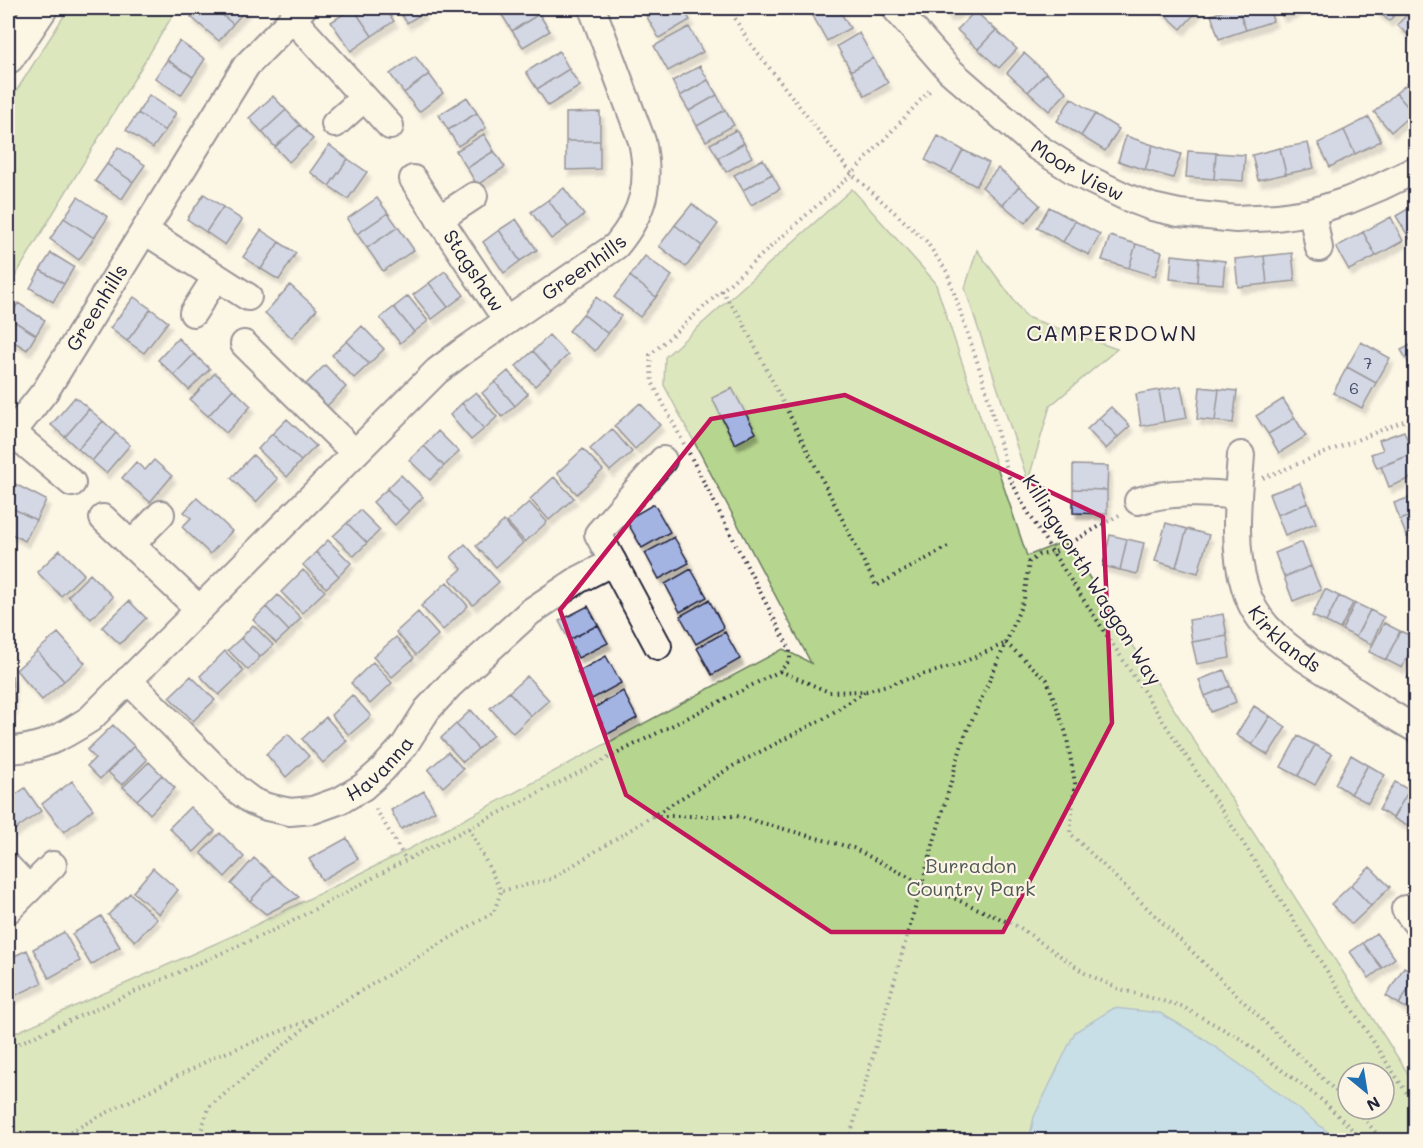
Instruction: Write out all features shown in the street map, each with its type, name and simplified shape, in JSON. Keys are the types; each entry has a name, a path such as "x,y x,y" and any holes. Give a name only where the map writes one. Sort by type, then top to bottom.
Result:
{"main road":[{"path":"8,57 41,8"}],"street":[{"name":"Greenhills","path":"8,750 39,746 63,736 90,719 437,371 615,246 629,230 639,211 645,190 646,160 642,141 592,8"},
{"name":"Moor View","path":"895,8 949,70 1037,147 1082,176 1152,207 1179,213 1236,219 1312,212 1349,200 1416,169"},
{"name":"Greenhills","path":"72,483 10,436 46,390 246,66 297,13"},
{"path":"297,13 364,98 390,126"},
{"path":"335,124 364,98"},
{"name":"Stagshaw","path":"413,179 507,321"},
{"name":"Stagshaw","path":"439,219 474,196"},
{"path":"1312,212 1319,248"},
{"path":"145,231 248,297"},
{"path":"193,313 216,277"},
{"path":"244,344 355,453"},
{"name":"Kirklands","path":"1241,455 1238,496 1240,569 1245,588 1262,621 1273,634 1308,660 1416,729"},
{"path":"658,646 598,534 663,460"},
{"path":"1138,501 1151,497 1208,493 1238,496"},
{"path":"131,544 161,514"},
{"path":"103,518 199,609"},
{"name":"Havanna","path":"128,680 236,789 252,801 290,812 313,810 341,800 363,787 382,770 404,746 427,710 449,686 530,612 578,580 613,562"},
{"path":"8,910 53,865"},
{"path":"8,867 29,889"}],"path":[{"name":"Killingworth Waggon Way","path":"729,8 747,39 852,174 926,241 947,272 984,382 1009,477 1023,504 1416,1107"},
{"path":"8,1048 285,925 406,860 780,671 790,660 790,650 652,382 650,355 852,174 949,70"},
{"path":"721,291 739,315 876,586 948,547"},
{"path":"1238,496 1253,482 1416,416"},
{"path":"849,1140 963,740 1024,599 1029,562 1039,555 1053,553 1131,508 1138,501"},
{"path":"780,671 829,692 866,691 957,665 1006,643"},
{"path":"1006,643 1047,680 1066,733 1075,783 1070,833 1336,1091"},
{"path":"501,891 551,879 734,766 823,719 866,691"},
{"path":"363,787 406,860"},
{"path":"652,816 737,816 853,848 922,885 1019,927 1086,973 1119,989 1181,1006 1241,1039 1323,1101 1363,1140"},
{"path":"198,1140 209,1107 317,1017 494,912 501,891 469,828"},
{"path":"54,1140 215,1057 317,1017"},
{"path":"1366,1121 1382,1140"},
{"path":"74,1130 99,1140"}],"highlighted area":[{"path":"845,395 1103,517 1112,723 1003,932 831,932 626,795 560,610 711,419"}],"green space":[{"path":"69,8 177,8 8,288 8,104"},
{"name":"Burradon Country Park","path":"852,189 935,282 1027,556 1066,541 1409,1075 1415,1076 1415,1140 8,1140 8,1036 237,934 394,857 783,649 811,663 664,385 665,357"},
{"path":"977,250 1026,317 1117,349 1050,406 1028,481 965,288"}],"water":[{"path":"1114,1008 1160,1013 1198,1035 1266,1083 1338,1140 1029,1140 1034,1117 1075,1032"}],"building":[{"path":"199,8 214,8 233,24 219,41 191,17"},
{"path":"214,8 247,8 233,24"},
{"path":"353,8 385,8 394,21 372,36"},
{"path":"353,8 372,36 351,51 331,22"},
{"path":"397,8 420,8 423,13 407,23"},
{"path":"498,8 514,8 502,15"},
{"path":"514,8 535,8 539,14 512,31 502,15"},
{"path":"642,8 664,8 647,17"},
{"path":"664,8 683,8 690,20 659,38 647,17"},
{"path":"808,8 827,8 813,16"},
{"path":"827,8 838,8 850,28 827,41 813,16"},
{"path":"944,8 964,8 949,16"},
{"path":"1162,8 1199,9 1181,29 1160,10"},
{"path":"1238,8 1246,30 1219,39 1211,15"},
{"path":"1238,8 1269,8 1273,21 1246,30"},
{"path":"1278,8 1303,8 1282,16"},
{"path":"1374,8 1401,8 1389,21"},
{"path":"1413,8 1416,8 1416,42 1397,25"},
{"path":"975,11 996,30 978,49 957,30"},
{"path":"539,14 550,31 523,47 512,31"},
{"path":"689,27 703,52 668,71 654,46"},
{"path":"996,30 1017,49 999,68 978,49"},
{"path":"859,33 873,58 851,71 837,46"},
{"path":"179,41 205,59 193,77 167,60"},
{"path":"559,51 569,69 537,89 526,72"},
{"path":"1024,53 1046,73 1028,92 1007,73"},
{"path":"415,56 429,74 404,93 390,74"},
{"path":"873,58 888,83 865,96 851,71"},
{"path":"167,60 193,77 181,95 155,78"},
{"path":"700,66 708,80 680,96 672,81"},
{"path":"569,69 580,86 548,106 537,89"},
{"path":"1046,73 1067,92 1049,111 1028,92"},
{"path":"429,74 443,93 419,112 404,93"},
{"path":"1416,76 1416,111 1413,113 1396,93"},
{"path":"708,80 717,95 689,111 680,96"},
{"path":"1396,93 1413,113 1391,132 1374,112"},
{"path":"149,95 176,113 165,131 138,113"},
{"path":"717,95 725,110 697,126 689,111"},
{"path":"273,96 286,110 262,132 249,118"},
{"path":"467,97 477,113 448,130 439,115"},
{"path":"1071,98 1095,114 1081,136 1057,121"},
{"path":"286,110 300,125 275,147 262,132"},
{"path":"725,110 734,125 706,141 697,126"},
{"path":"600,112 600,141 566,141 566,113"},
{"path":"138,113 165,131 153,148 126,130"},
{"path":"477,113 486,128 458,146 448,130"},
{"path":"1095,114 1119,129 1105,151 1081,136"},
{"path":"1369,117 1381,141 1355,154 1344,130"},
{"path":"300,125 313,139 289,162 275,147"},
{"path":"736,130 744,143 718,158 710,144"},
{"path":"1344,130 1355,154 1330,167 1318,143"},
{"path":"484,134 494,151 467,168 456,151"},
{"path":"938,136 963,150 951,173 925,160"},
{"path":"1126,136 1153,145 1145,170 1118,161"},
{"path":"566,141 600,141 600,169 566,170"},
{"path":"744,143 752,157 726,172 718,158"},
{"path":"1308,143 1314,168 1286,174 1280,148"},
{"path":"329,145 348,159 329,186 310,172"},
{"path":"1153,145 1181,154 1173,178 1145,170"},
{"path":"118,147 145,165 133,182 107,164"},
{"path":"1280,148 1286,174 1258,180 1252,155"},
{"path":"963,150 989,163 976,186 951,173"},
{"path":"494,151 505,167 477,185 467,168"},
{"path":"1188,151 1216,153 1214,179 1186,177"},
{"path":"1216,153 1245,155 1243,181 1214,179"},
{"path":"348,159 367,172 348,199 329,186"},
{"path":"763,159 772,174 743,190 734,175"},
{"path":"107,164 133,182 122,199 95,181"},
{"path":"998,168 1019,186 1003,205 982,187"},
{"path":"772,174 780,189 751,205 743,190"},
{"path":"1019,186 1040,205 1025,223 1003,205"},
{"path":"564,188 584,215 568,227 548,200"},
{"path":"204,194 223,207 206,232 187,219"},
{"path":"78,197 108,217 94,238 64,218"},
{"path":"377,198 388,213 357,234 347,219"},
{"path":"548,200 568,227 551,239 531,212"},
{"path":"692,204 718,224 702,246 675,225"},
{"path":"1416,204 1416,236 1410,239 1396,216"},
{"path":"223,207 242,220 225,245 206,232"},
{"path":"1049,207 1075,221 1063,242 1037,228"},
{"path":"388,213 398,227 367,248 357,234"},
{"path":"1391,217 1403,241 1376,256 1363,232"},
{"path":"64,218 94,238 79,260 50,239"},
{"path":"516,219 537,250 520,261 499,230"},
{"path":"1075,221 1100,234 1089,255 1063,242"},
{"path":"675,225 702,246 686,267 659,246"},
{"path":"398,227 414,250 383,271 367,248"},
{"path":"261,230 279,242 261,269 243,257"},
{"path":"499,230 520,261 504,273 483,242"},
{"path":"1363,232 1376,256 1349,270 1336,247"},
{"path":"1110,236 1136,244 1129,268 1102,260"},
{"path":"279,242 296,253 279,280 261,269"},
{"path":"1136,244 1162,252 1155,276 1129,268"},
{"path":"51,253 74,267 64,284 40,270"},
{"path":"1292,253 1295,281 1267,284 1264,256"},
{"path":"1172,255 1199,258 1197,282 1170,279"},
{"path":"645,256 672,276 656,297 630,276"},
{"path":"1264,256 1267,284 1238,287 1235,259"},
{"path":"1199,258 1225,261 1223,284 1197,282"},
{"path":"40,270 64,284 53,302 30,288"},
{"path":"445,271 464,295 448,307 429,283"},
{"path":"630,276 656,297 640,317 614,297"},
{"path":"429,283 448,307 432,319 413,295"},
{"path":"290,285 317,309 292,338 265,313"},
{"path":"408,296 428,321 414,332 394,307"},
{"path":"134,297 151,309 127,341 110,328"},
{"path":"596,297 621,316 608,334 583,314"},
{"path":"18,303 45,320 36,335 9,318"},
{"path":"394,307 414,332 400,343 380,318"},
{"path":"151,309 168,322 144,353 127,341"},
{"path":"583,314 608,334 595,351 569,331"},
{"path":"9,318 36,335 27,350 8,338"},
{"path":"362,326 384,349 369,364 347,341"},
{"path":"549,335 568,355 551,371 533,351"},
{"path":"178,338 194,354 174,375 158,360"},
{"path":"347,341 369,364 354,378 332,355"},
{"path":"1361,342 1390,358 1376,383 1347,367"},
{"path":"1416,342 1416,375 1401,350"},
{"path":"533,351 551,371 535,386 516,366"},
{"path":"194,354 210,369 189,390 174,375"},
{"path":"325,365 346,387 327,406 306,384"},
{"path":"1347,367 1376,383 1362,408 1333,393"},
{"path":"508,371 528,394 515,406 495,382"},
{"path":"215,373 233,389 208,416 190,400"},
{"path":"495,382 515,406 502,417 482,393"},
{"path":"1181,386 1187,418 1164,422 1159,390"},
{"path":"1200,387 1219,389 1215,421 1197,419"},
{"path":"732,388 756,433 735,444 712,398"},
{"path":"233,389 251,406 226,433 208,416"},
{"path":"1219,389 1237,391 1233,423 1215,421"},
{"path":"1159,390 1164,422 1141,426 1136,394"},
{"path":"476,392 497,417 484,429 462,403"},
{"path":"75,397 89,409 65,437 51,425"},
{"path":"1283,399 1295,418 1268,434 1256,416"},
{"path":"462,403 484,429 471,440 450,415"},
{"path":"640,403 660,425 635,449 614,426"},
{"path":"1111,407 1130,426 1118,437 1099,418"},
{"path":"89,409 103,421 78,449 65,437"},
{"path":"1099,418 1118,437 1106,449 1087,429"},
{"path":"1295,418 1306,436 1279,453 1268,434"},
{"path":"287,419 316,446 301,461 272,434"},
{"path":"103,421 116,433 92,461 78,449"},
{"path":"612,429 632,452 610,471 590,449"},
{"path":"438,431 459,452 444,466 424,446"},
{"path":"1404,431 1413,454 1377,468 1371,454 1383,450 1379,440"},
{"path":"116,433 130,445 106,473 92,461"},
{"path":"272,434 301,461 287,477 258,449"},
{"path":"424,446 444,466 430,480 409,460"},
{"path":"583,449 603,470 577,494 557,473"},
{"path":"1413,454 1416,460 1416,476 1389,487 1381,466"},
{"path":"253,455 278,479 256,502 231,478"},
{"path":"154,460 172,476 150,502 122,478 136,462 145,470"},
{"path":"1073,465 1108,466 1107,490 1073,489"},
{"path":"401,475 423,497 409,511 387,489"},
{"path":"554,477 574,498 549,520 530,499"},
{"path":"13,483 46,500 36,520 8,506 8,494"},
{"path":"1300,483 1308,503 1277,515 1269,494"},
{"path":"387,489 409,511 395,525 373,502"},
{"path":"1073,489 1107,490 1107,514 1073,513"},
{"path":"1416,495 1416,514 1400,520 1394,503"},
{"path":"197,498 232,531 210,554 182,527 191,518 184,512"},
{"path":"529,502 547,522 525,542 507,522"},
{"path":"1308,503 1316,523 1285,535 1277,515"},
{"path":"654,504 670,532 642,548 626,520"},
{"path":"8,506 36,520 25,541 8,532"},
{"path":"360,510 380,530 367,543 347,523"},
{"path":"1416,514 1416,534 1407,537 1400,520"},
{"path":"504,521 523,543 496,567 476,546"},
{"path":"347,523 367,543 354,556 333,536"},
{"path":"1166,523 1187,529 1176,567 1155,561"},
{"path":"1187,529 1209,535 1198,573 1176,567"},
{"path":"1110,535 1127,539 1120,570 1103,566"},
{"path":"674,537 689,563 659,579 645,553"},
{"path":"1127,539 1144,543 1137,574 1120,570"},
{"path":"328,540 351,563 339,576 316,552"},
{"path":"1302,542 1311,566 1284,577 1275,553"},
{"path":"465,544 499,582 473,605 450,579 462,569 451,557"},
{"path":"60,550 84,574 61,596 37,572"},
{"path":"316,552 339,576 326,588 303,565"},
{"path":"1311,566 1321,590 1293,601 1284,577"},
{"path":"691,569 707,597 680,612 665,584"},
{"path":"303,570 325,591 302,613 281,592"},
{"path":"90,574 113,597 91,619 68,596"},
{"path":"447,582 468,606 443,630 421,606"},
{"path":"1325,589 1339,596 1326,622 1312,616"},
{"path":"278,595 301,618 289,631 266,607"},
{"path":"1339,596 1353,603 1340,629 1326,622"},
{"path":"709,600 724,628 696,644 680,616"},
{"path":"129,601 146,618 120,644 102,627"},
{"path":"1355,603 1370,610 1356,637 1342,630"},
{"path":"588,606 598,625 569,640 559,621"},
{"path":"266,607 289,631 276,643 253,620"},
{"path":"1370,610 1384,617 1371,644 1356,637"},
{"path":"418,612 438,635 416,655 396,632"},
{"path":"1223,614 1227,636 1192,642 1189,620"},
{"path":"1384,623 1400,631 1386,660 1369,652"},
{"path":"253,625 273,645 260,657 241,638"},
{"path":"598,625 608,643 578,658 569,640"},
{"path":"1400,631 1416,638 1402,668 1386,660"},
{"path":"725,632 740,659 712,675 697,648"},
{"path":"58,633 85,663 64,681 37,651"},
{"path":"1227,636 1230,658 1197,664 1192,642"},
{"path":"396,637 414,658 392,677 373,657"},
{"path":"241,638 260,657 248,670 228,650"},
{"path":"37,651 64,681 42,700 16,670"},
{"path":"225,651 244,671 219,695 200,676"},
{"path":"606,656 621,683 592,699 577,672"},
{"path":"1416,661 1416,683 1407,679"},
{"path":"373,662 392,683 370,704 351,683"},
{"path":"1224,670 1230,686 1205,696 1199,680"},
{"path":"8,676 12,676 13,709 8,710"},
{"path":"191,676 215,700 193,721 169,697"},
{"path":"527,676 549,700 531,716 509,692"},
{"path":"1230,686 1236,702 1211,712 1205,696"},
{"path":"623,691 637,718 608,734 594,708"},
{"path":"509,692 531,716 513,733 490,708"},
{"path":"352,695 371,716 349,735 331,715"},
{"path":"1254,706 1270,716 1252,745 1236,735"},
{"path":"471,710 493,735 478,749 456,724"},
{"path":"1270,716 1286,727 1268,755 1252,745"},
{"path":"326,717 347,741 323,763 302,739"},
{"path":"456,724 478,749 463,762 441,738"},
{"path":"113,725 134,746 100,779 87,766 95,758 87,750"},
{"path":"288,734 309,756 286,777 266,754"},
{"path":"1298,736 1315,745 1298,776 1281,767"},
{"path":"1315,745 1332,754 1315,785 1298,776"},
{"path":"134,746 147,760 122,785 108,772"},
{"path":"448,752 463,769 443,787 428,770"},
{"path":"1351,755 1368,765 1351,794 1335,784"},
{"path":"149,762 162,775 137,800 123,787"},
{"path":"1368,765 1385,775 1368,803 1351,794"},
{"path":"162,775 175,788 150,814 137,800"},
{"path":"72,781 93,809 64,832 42,804"},
{"path":"1395,782 1409,790 1393,818 1379,810"},
{"path":"25,788 41,811 13,831 8,823 8,800"},
{"path":"1409,790 1416,794 1416,811 1407,826 1393,818"},
{"path":"424,791 435,811 401,829 391,810"},
{"path":"190,807 215,831 194,852 169,828"},
{"path":"1416,811 1416,831 1407,826"},
{"path":"220,833 244,857 225,877 201,853"},
{"path":"347,838 358,859 322,880 309,859"},
{"path":"254,858 273,875 250,901 231,884"},
{"path":"1370,867 1390,887 1371,906 1351,885"},
{"path":"153,868 178,890 159,914 133,892"},
{"path":"273,875 299,897 266,914 250,901"},
{"path":"1351,885 1371,906 1352,924 1331,904"},
{"path":"130,893 157,919 135,941 108,915"},
{"path":"101,916 120,947 91,965 72,934"},
{"path":"64,932 80,961 49,978 33,949"},
{"path":"1376,933 1395,958 1382,968 1363,943"},
{"path":"1363,943 1382,968 1369,978 1350,952"},
{"path":"27,950 42,983 10,998 8,959"},
{"path":"1404,967 1416,974 1416,977 1399,1004 1386,996"},
{"path":"1416,977 1416,1006 1412,1012 1399,1004"}],"district":[{"name":"CAMPERDOWN","path":"1112,333"}]}
